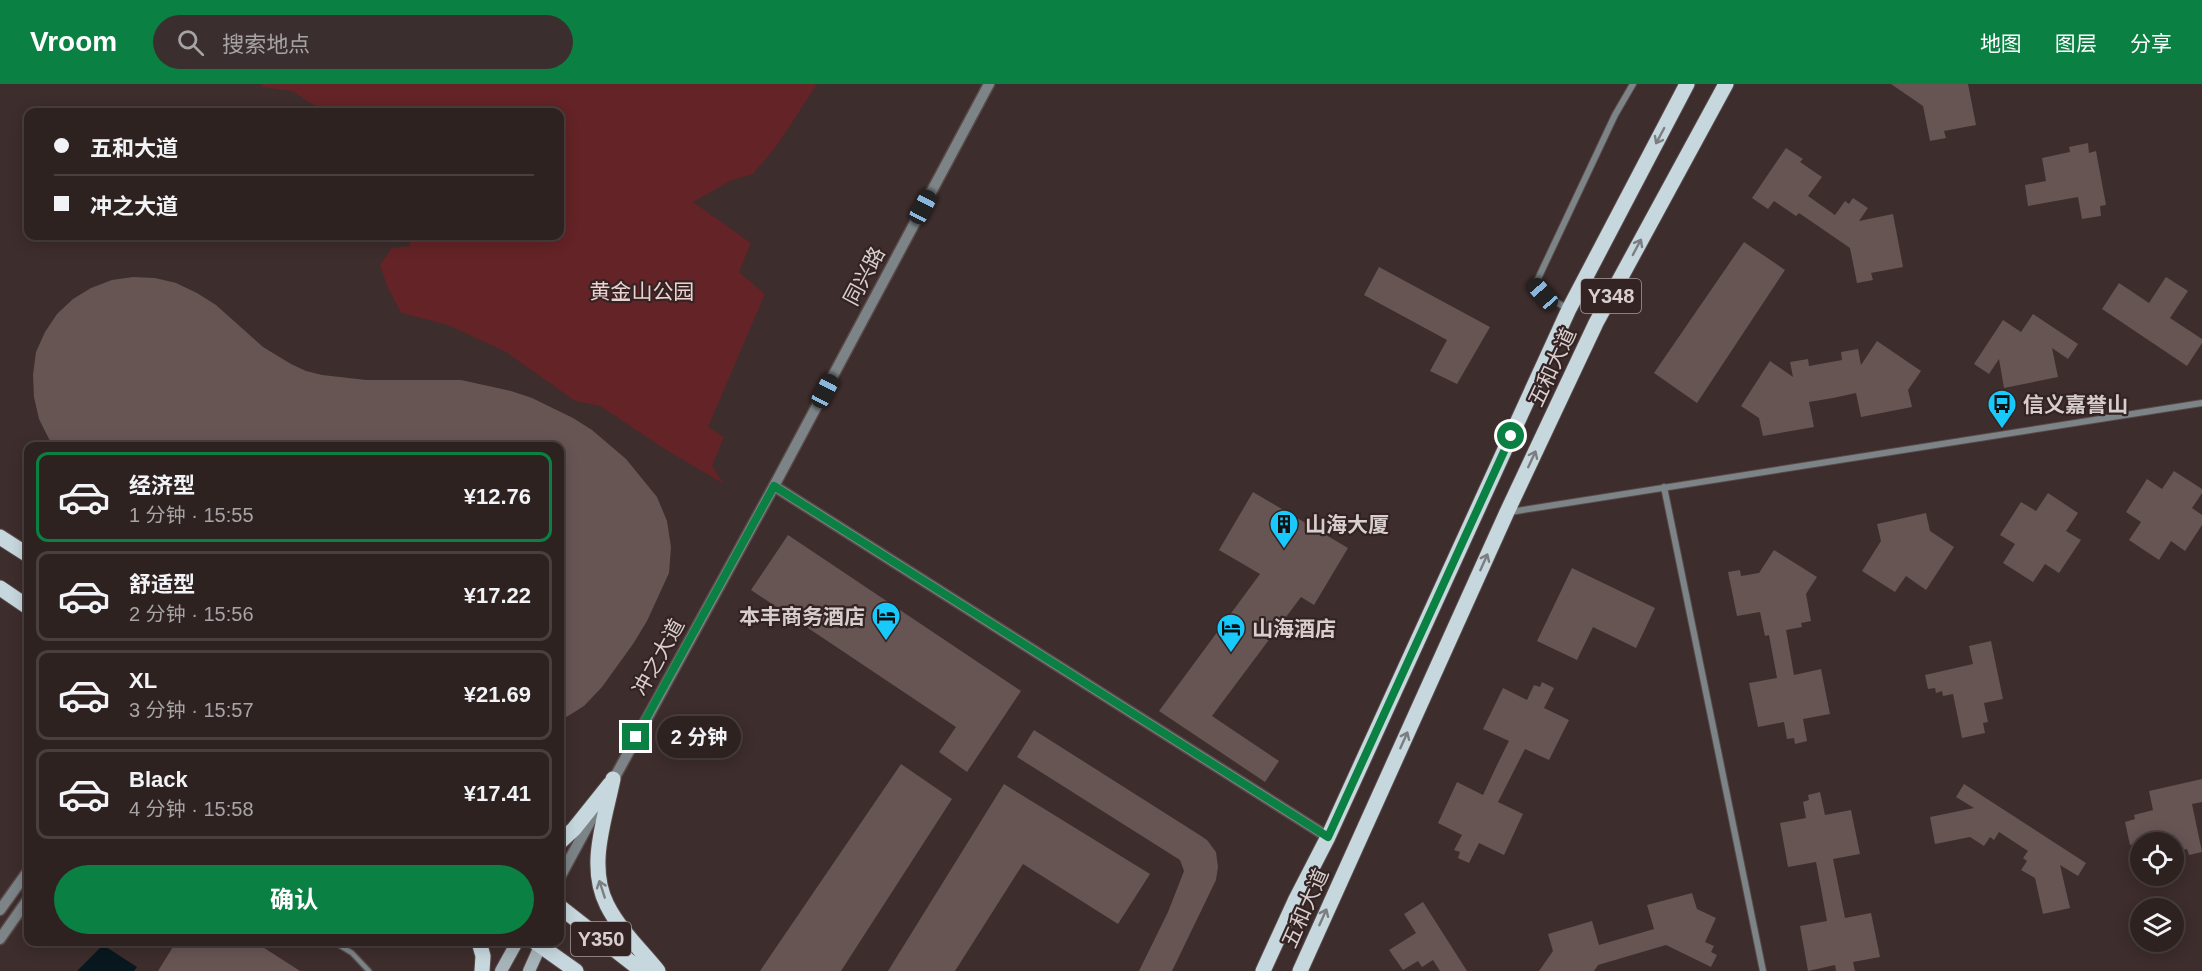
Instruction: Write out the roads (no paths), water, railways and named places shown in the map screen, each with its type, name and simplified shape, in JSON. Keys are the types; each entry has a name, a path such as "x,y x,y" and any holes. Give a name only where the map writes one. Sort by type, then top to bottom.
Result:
{"main road":[{"name":"五和大道","path":"1263,971 1328,837 1569,309 1687,84"},
{"name":"五和大道","path":"1304,968 1507,512 1596,323 1726,84"},
{"path":"0,537 24,552"},
{"path":"0,588 24,604"},
{"path":"564,838 613,779"},
{"path":"613,779 598,848 598,877 606,904 658,971"},
{"name":"Y350","path":"564,910 642,971"},
{"path":"480,946 483,956 482,971"},
{"path":"501,971 515,946"},
{"path":"529,971 539,946"},
{"name":"Y350","path":"543,946 576,971"}],"street":[{"name":"同兴路","path":"774,486 989,84"},
{"path":"1569,309 1543,294 1535,285 1615,115 1633,84"},
{"path":"1507,512 2202,403"},
{"name":"冲之大道","path":"564,870 774,486"},
{"path":"774,486 1328,837"},
{"path":"1664,487 1763,971"},
{"path":"0,910 24,877"},
{"path":"0,939 24,905"}],"lane":[{"path":"341,946 352,953 369,971"}],"place":[{"name":"信义嘉誉山","path":"2002,430"},
{"name":"山海大厦","path":"1284,550"},
{"name":"本丰商务酒店","path":"886,642"},
{"name":"山海酒店","path":"1231,654"}],"park label":[{"name":"黄金山公园","path":"642,291"}]}
